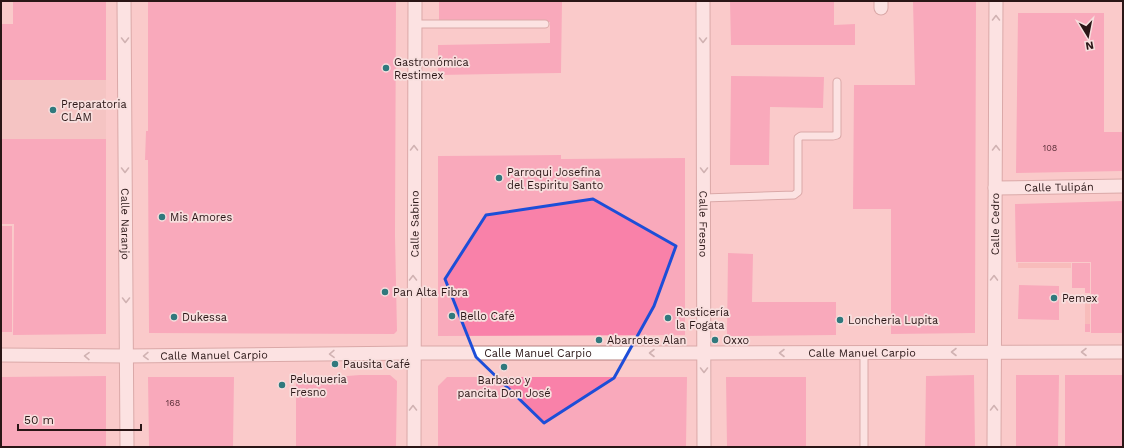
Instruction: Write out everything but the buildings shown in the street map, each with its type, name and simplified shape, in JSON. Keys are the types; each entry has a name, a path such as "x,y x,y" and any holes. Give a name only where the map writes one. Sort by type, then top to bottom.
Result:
{"street":[{"name":"Calle Naranjo","path":"124,1 127,447"},
{"name":"Calle Sabino","path":"414,447 413,353 415,1"},
{"name":"Calle Fresno","path":"703,1 704,447"},
{"name":"Calle Cedro","path":"994,447 993,352 996,188 996,1"},
{"name":"Calle Tulipán","path":"996,188 1123,186"},
{"name":"Calle Manuel Carpio","path":"1,355 126,356 413,353 1123,352"}],"lane":[{"path":"415,24 545,24"},
{"path":"704,198 794,194 798,192 798,138 801,136 836,135 837,82"},
{"path":"864,352 864,447"}],"highlighted area":[{"path":"593,199 676,246 654,306 614,378 544,423 476,357 445,279 486,215"}],"shaded area":[{"name":"Preparatoria CLAM","path":"1,80 106,80 106,139 1,139"},
{"path":"1018,263 1071,263 1071,268 1018,268"},
{"path":"1090,294 1090,324 1085,324 1085,295"}],"place":[{"name":"Gastronómica Restimex","path":"386,68"},
{"name":"Preparatoria CLAM","path":"53,110"},
{"name":"Parroqui Josefina del Espiritu Santo","path":"499,178"},
{"name":"Mis Amores","path":"162,217"},
{"name":"Pan Alta Fibra","path":"385,292"},
{"name":"Pemex","path":"1054,298"},
{"name":"Bello Café","path":"452,316"},
{"name":"Dukessa","path":"174,317"},
{"name":"Rosticería la Fogata","path":"668,318"},
{"name":"Loncheria Lupita","path":"840,320"},
{"name":"Abarrotes Alan","path":"599,340"},
{"name":"Oxxo","path":"715,340"},
{"name":"Pausita Café","path":"335,364"},
{"name":"Barbaco y pancita Don José","path":"504,367"},
{"name":"Peluqueria Fresno","path":"282,385"}]}
